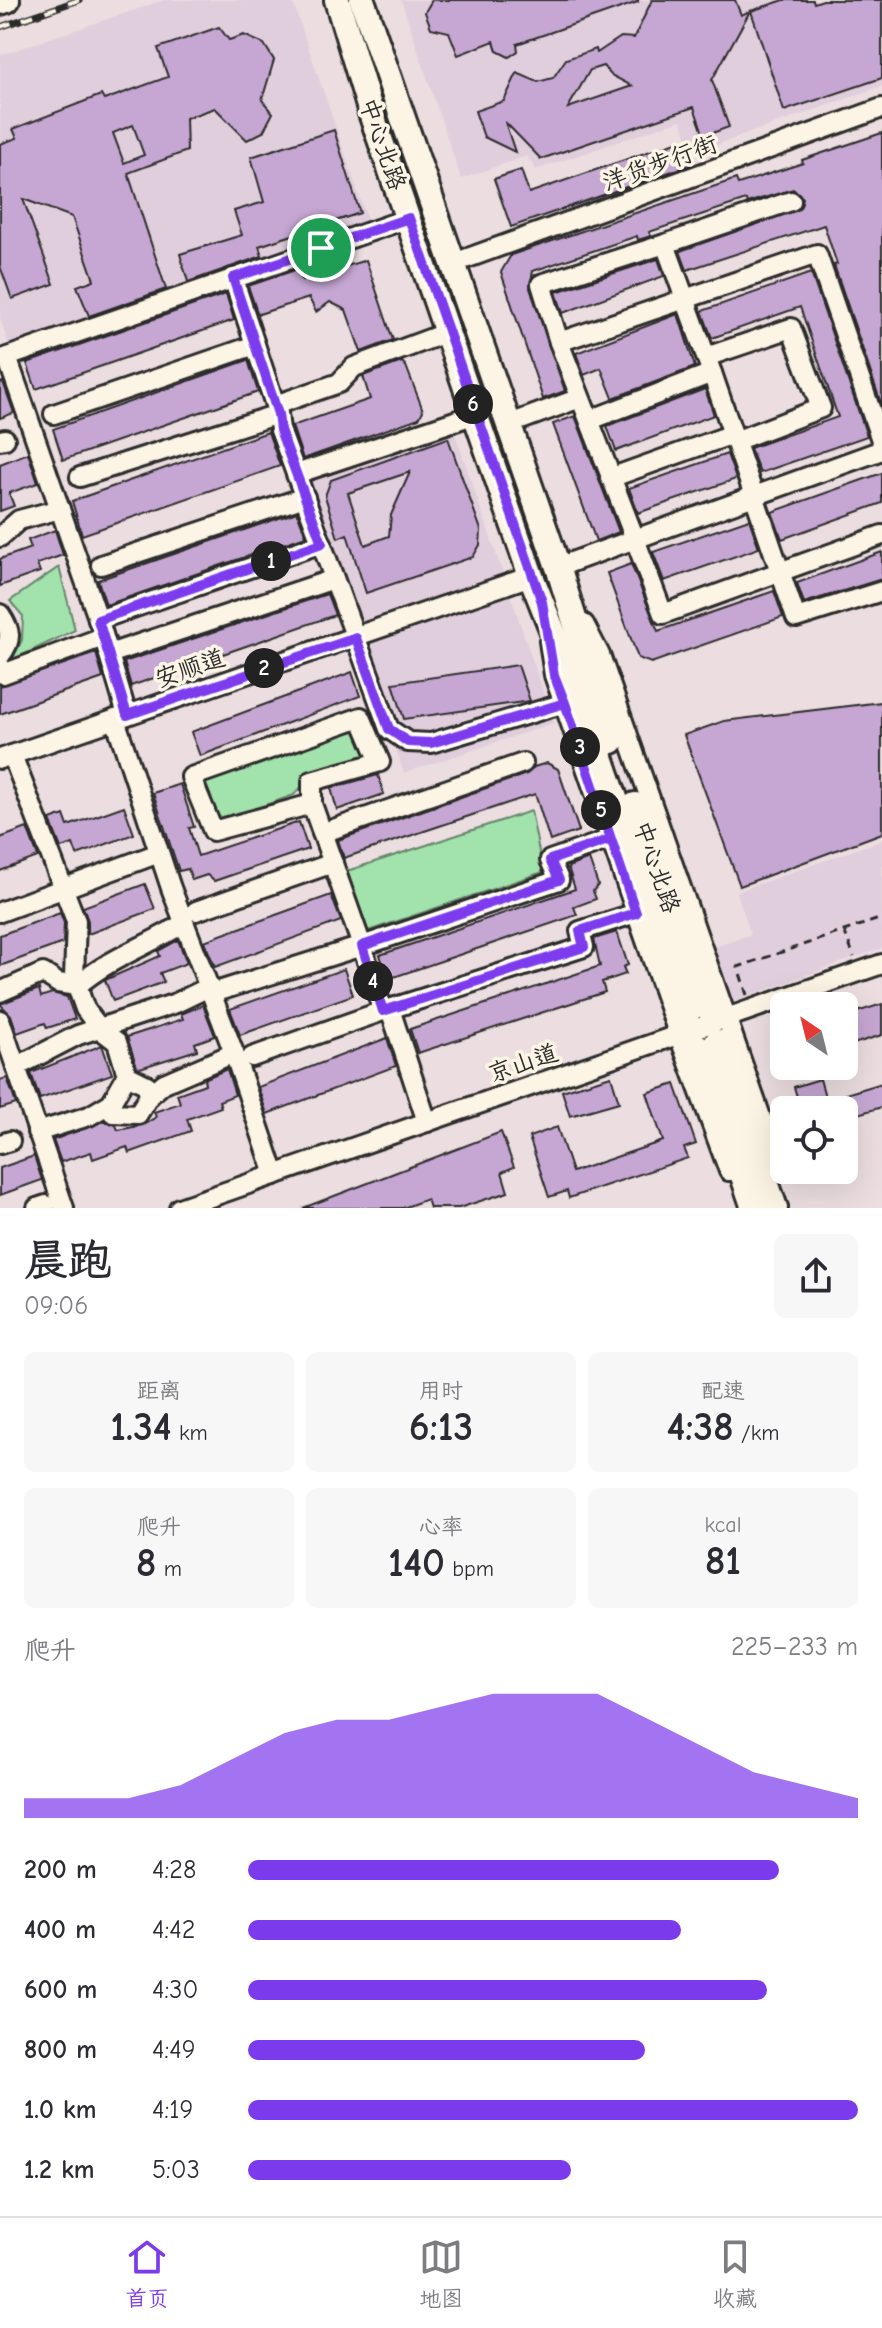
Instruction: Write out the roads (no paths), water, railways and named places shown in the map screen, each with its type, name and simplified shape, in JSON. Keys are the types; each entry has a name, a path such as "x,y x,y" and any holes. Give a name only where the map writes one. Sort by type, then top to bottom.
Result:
{"main road":[{"path":"0,2 7,0"},
{"name":"中心北路","path":"337,0 371,113 531,576 697,1009 567,594 362,0"},
{"path":"698,1042 754,1208"},
{"path":"698,1042 775,1208"}],"street":[{"name":"洋货步行街","path":"454,263 882,108"},
{"path":"791,201 541,284 559,342 663,614 882,535"},
{"path":"275,1175 243,1055 190,917 159,853 121,717 103,637 3,348 233,278 409,218"},
{"path":"665,244 687,299 796,618 882,591"},
{"path":"559,342 817,254 882,443"},
{"path":"233,278 277,409 280,430 389,729 408,742 431,743 565,703"},
{"path":"590,420 791,328 821,408 610,478"},
{"path":"80,477 277,409 339,383 354,367 448,332"},
{"path":"54,414 255,345"},
{"path":"510,424 580,398"},
{"path":"296,474 476,414"},
{"path":"558,567 882,450"},
{"path":"101,565 305,497"},
{"path":"0,537 19,520 60,509"},
{"path":"103,637 322,543"},
{"name":"安顺道","path":"6,757 531,576"},
{"path":"1,668 103,637 334,579"},
{"path":"567,594 600,655 770,1142"},
{"path":"542,602 554,675 636,913 698,1042 729,1171"},
{"path":"0,614 9,628 9,645 1,668"},
{"path":"312,804 213,831 191,777 361,717 380,762 312,781 312,804 427,1122"},
{"path":"6,757 76,921 74,978 85,1009 100,1029 117,1042 127,1075 147,1085 149,1096"},
{"path":"322,833 523,763"},
{"path":"16,1067 78,1035 216,988 362,946 559,880 550,860 611,839"},
{"path":"0,912 159,853"},
{"path":"77,986 99,966 157,941 190,917 333,863"},
{"path":"111,1103 113,1113 138,1114 149,1096 164,1083 584,947 580,931 636,913"},
{"name":"京山道","path":"179,1208 427,1122 698,1042 728,1019 882,964"},
{"path":"0,992 43,973 58,983 77,986"},
{"path":"0,1020 37,1132 49,1207"},
{"path":"37,1132 89,1116 111,1103 127,1075"}],"railway":[{"path":"0,27 79,0"}]}
